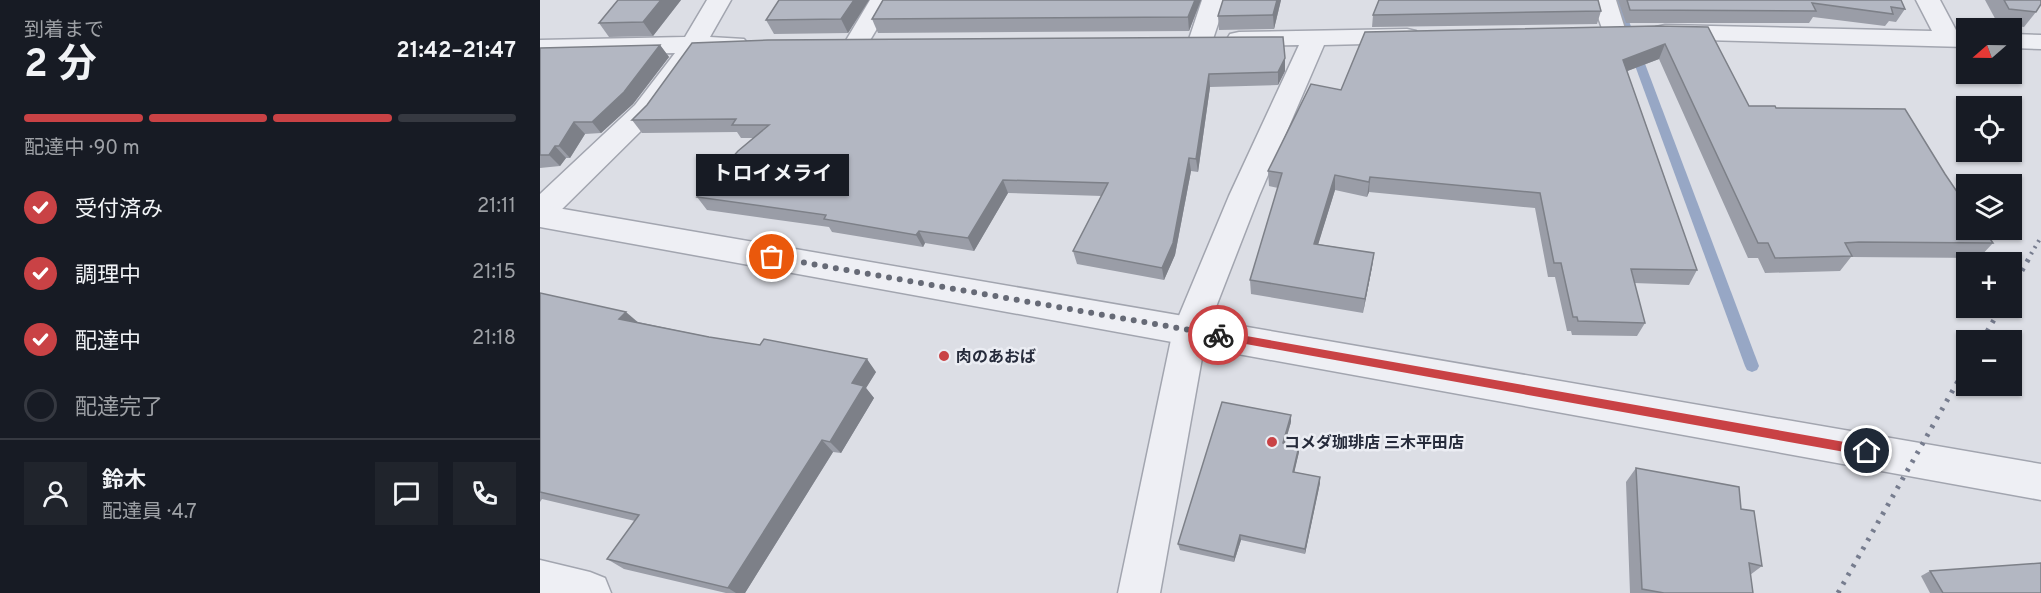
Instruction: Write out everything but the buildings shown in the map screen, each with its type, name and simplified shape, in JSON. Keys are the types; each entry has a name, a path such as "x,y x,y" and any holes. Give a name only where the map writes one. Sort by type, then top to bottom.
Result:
{"street":[{"path":"540,214 645,111 694,44 719,0"},
{"path":"857,42 882,0"},
{"path":"1214,0 1189,40 1435,35"},
{"path":"1604,0 1602,33 1769,33 1956,40"},
{"path":"1928,0 1956,39"},
{"path":"1139,593 1190,330 1244,196 1315,37"},
{"path":"2022,41 2041,42"},
{"path":"540,48 752,43"},
{"path":"540,214 2041,482"}],"waterway":[{"path":"1616,0 1752,366"}],"railway":[{"path":"2031,254 2041,237"},
{"path":"2022,270 2032,253"},
{"path":"1988,330 1995,318"},
{"path":"1838,593 1956,385"}],"way so far":[{"path":"772,257 1218,335"}],"place":[{"name":"トロイメライ","path":"772,257"},
{"name":"肉のあおば","path":"944,356"},
{"name":"コメダ珈琲店 三木平田店","path":"1272,442"}],"route":[{"path":"1218,335 1867,451"}]}
